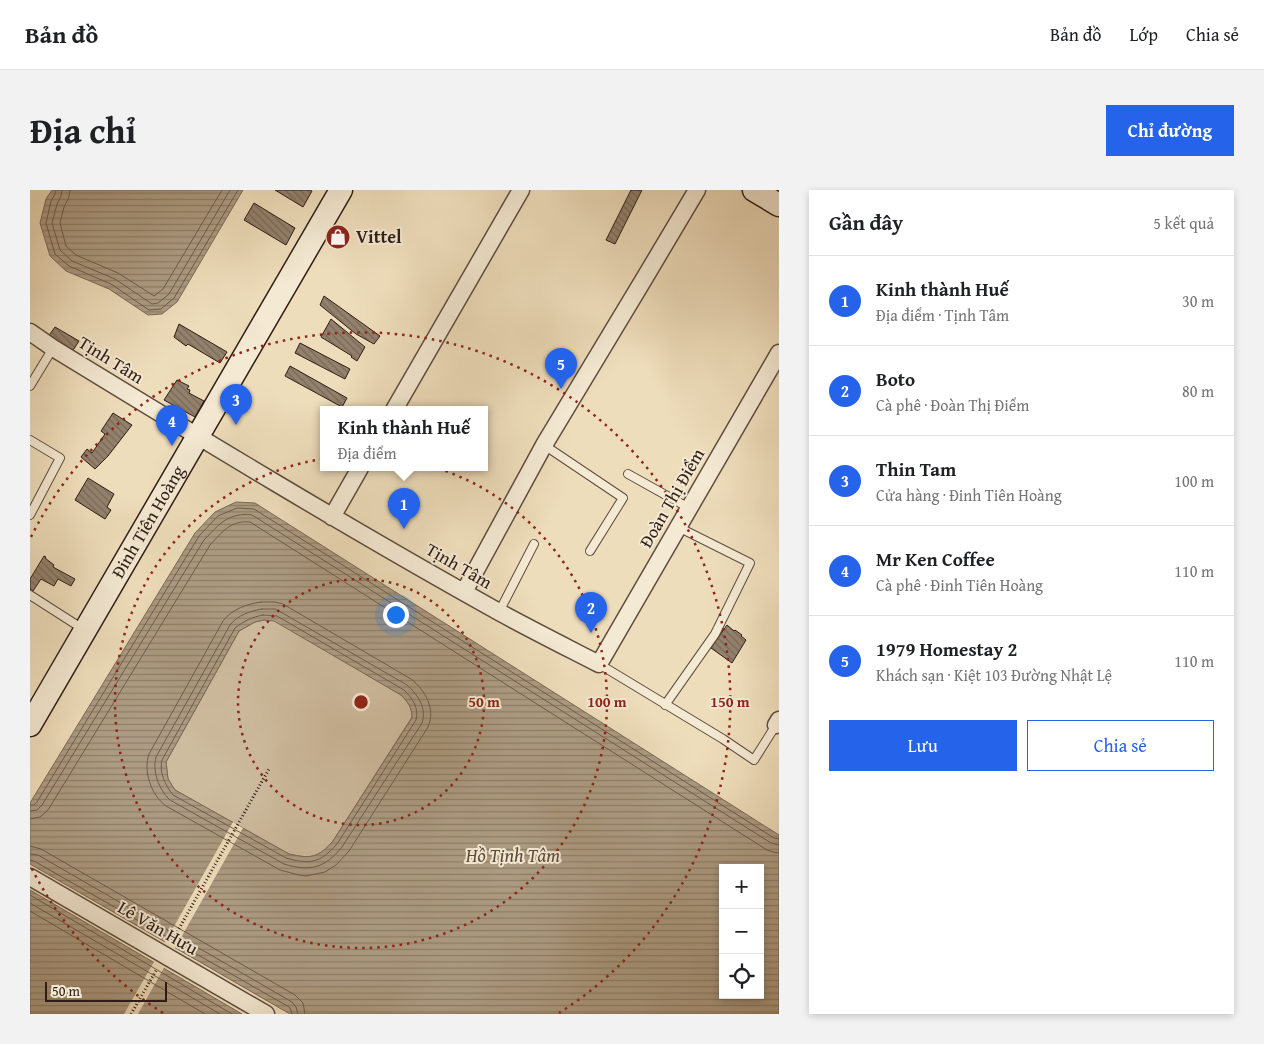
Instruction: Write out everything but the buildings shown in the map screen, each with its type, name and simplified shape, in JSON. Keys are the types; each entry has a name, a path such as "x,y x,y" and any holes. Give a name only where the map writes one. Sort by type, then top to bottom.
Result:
{"main road":[{"name":"Đinh Tiên Hoàng","path":"30,725 341,190"},
{"path":"754,190 779,205"}],"street":[{"path":"396,406 521,190"},
{"path":"464,592 544,445 640,287 696,190"},
{"name":"Tịnh Tâm","path":"30,332 197,437 332,517 499,612 599,664"},
{"name":"Đoàn Thị Điểm","path":"599,664 779,352"},
{"path":"332,517 358,471"},
{"name":"Lê Văn Hưu","path":"30,877 266,1014"}],"lane":[{"path":"30,386 53,348"},
{"path":"30,440 60,458 30,514"},
{"path":"544,445 623,498 590,551"},
{"path":"628,474 689,508"},
{"path":"665,705 714,634 750,563 678,527"},
{"path":"499,612 534,544"},
{"path":"30,595 85,631"},
{"name":"Tịnh Tâm","path":"599,664 723,739 754,760 778,724"}],"path":[{"path":"173,939 269,769"},
{"path":"132,1014 145,990"}],"shaded area":[{"path":"274,620 401,695 408,702 411,710 412,717 333,841 323,851 314,856 289,854 175,790 168,779 166,762 239,631 255,622"}],"water":[{"path":"52,190 243,190 177,302 162,314 148,315 109,289 66,271 50,256 40,223 46,199"},
{"name":"Hồ Tịnh Tâm","path":"236,502 255,503 779,835 779,1014 290,1014 30,864 30,803 195,533 215,512","holes":["264,620 274,621 401,695 408,702 411,711 412,718 333,841 323,851 309,857 289,854 175,790 168,779 166,762 239,631 255,622"]},
{"path":"30,890 242,1014 30,1014"}],"pier":[{"path":"233,822 243,828 174,950 164,944"},
{"path":"155,960 165,966 138,1014 124,1014"}],"place":[{"name":"Vittel","path":"338,237"},
{"name":"1979 Homestay 2","path":"561,389"},
{"name":"Thin Tam","path":"236,425"},
{"name":"Mr Ken Coffee","path":"172,446"},
{"name":"Kinh thành Huế","path":"404,529"},
{"name":"Boto","path":"591,633"}]}
